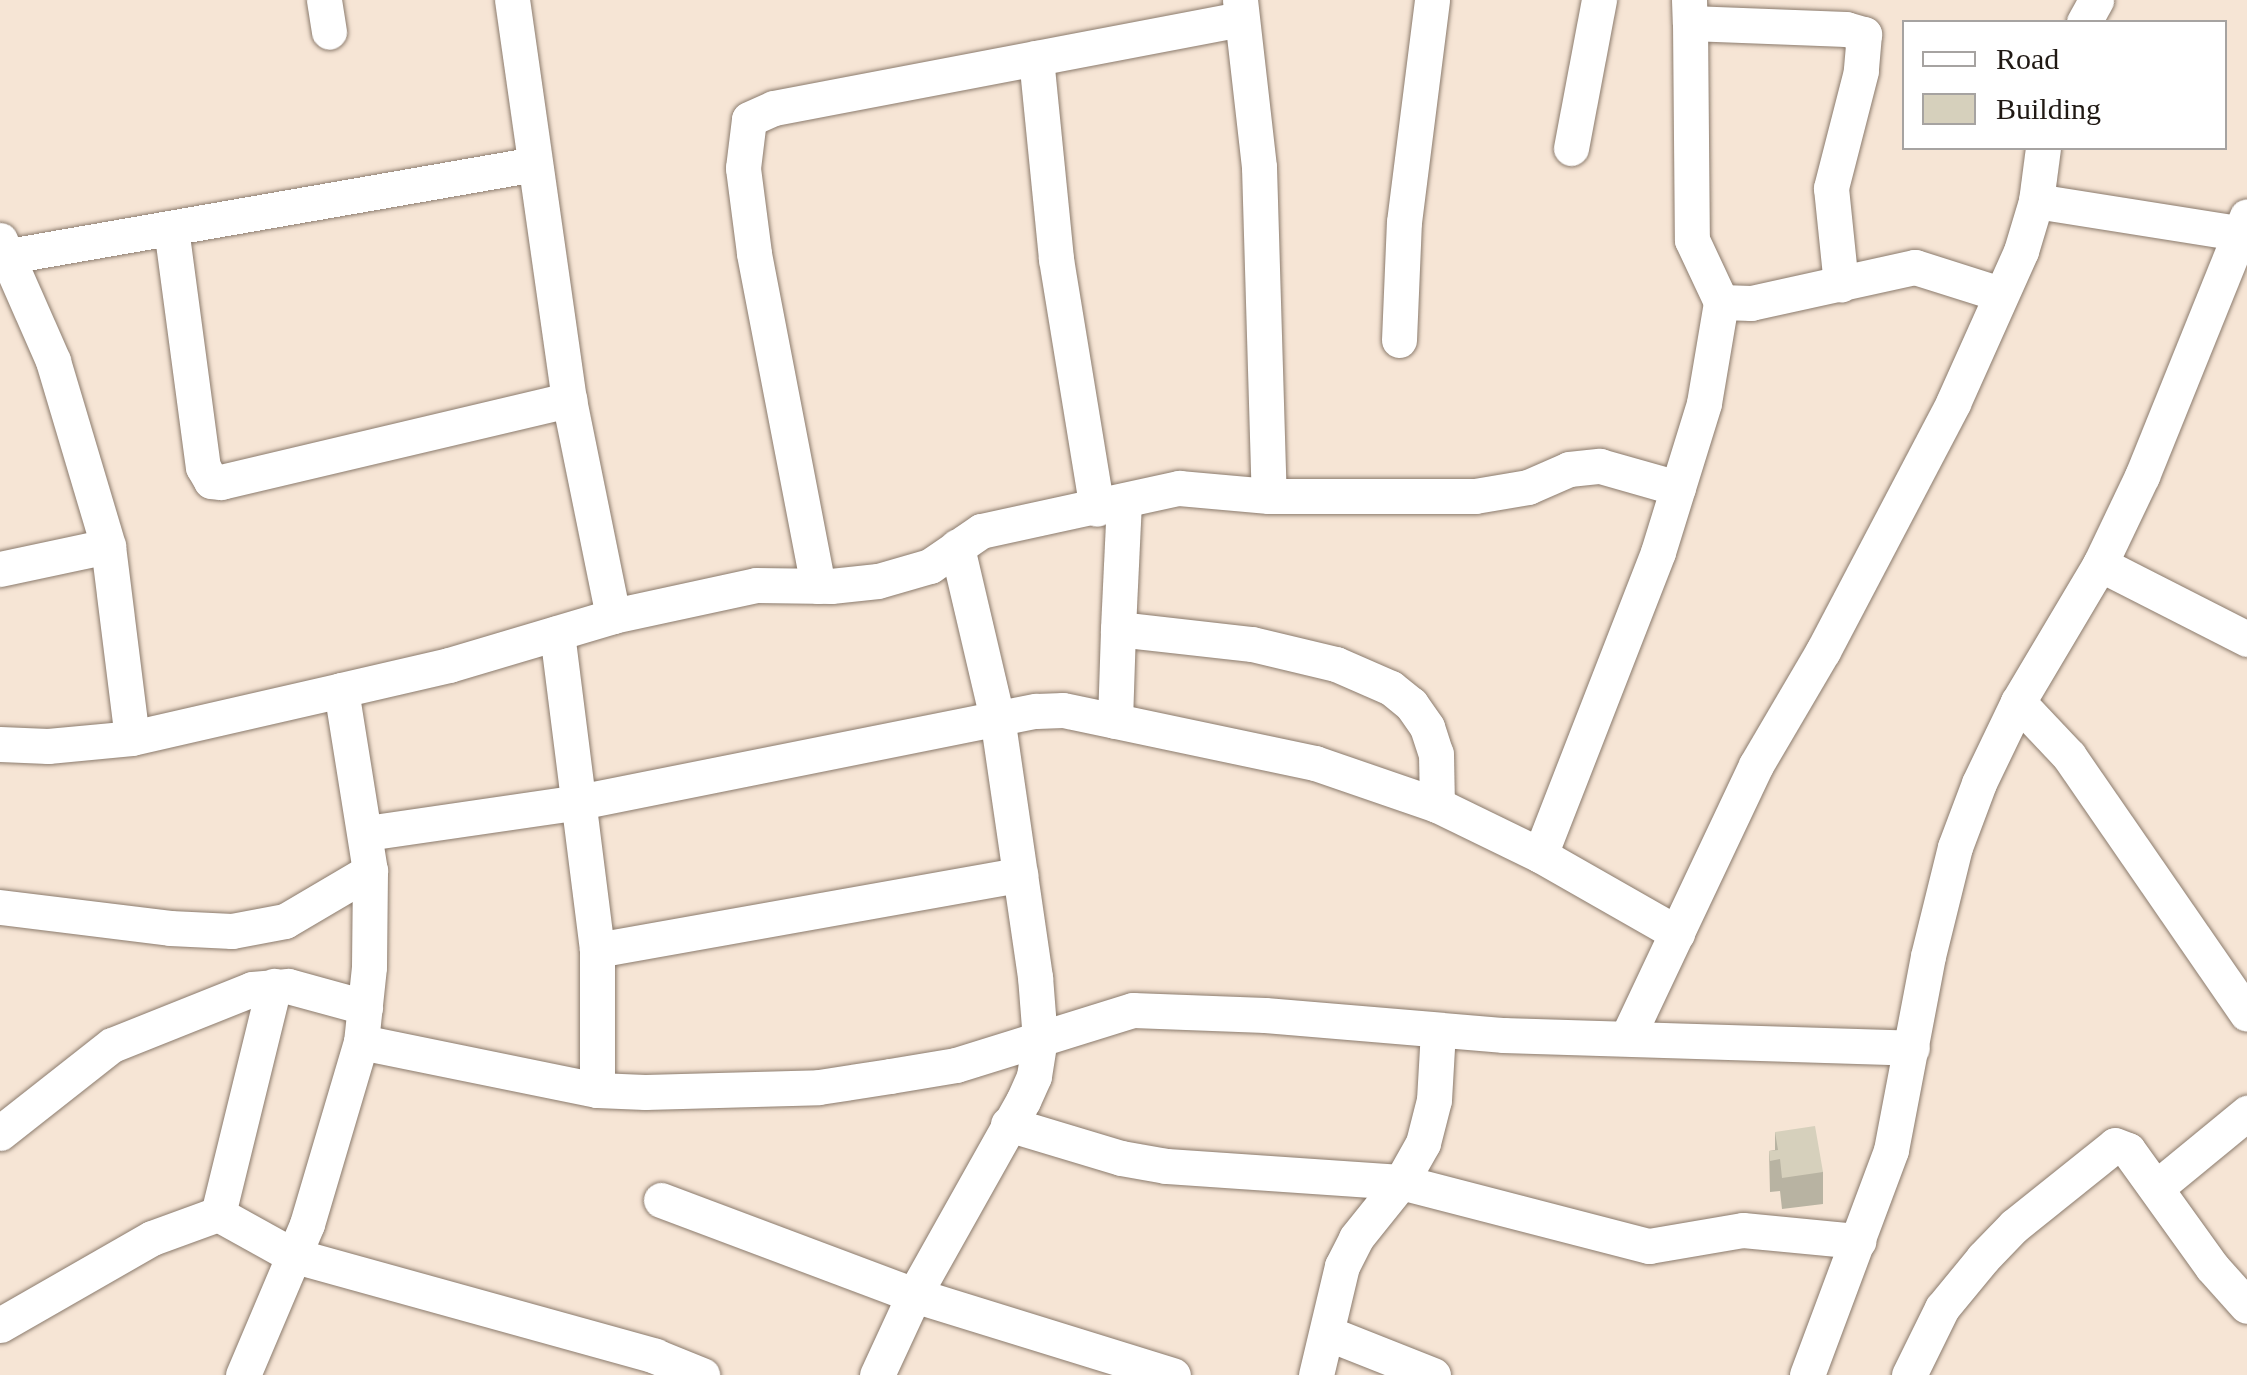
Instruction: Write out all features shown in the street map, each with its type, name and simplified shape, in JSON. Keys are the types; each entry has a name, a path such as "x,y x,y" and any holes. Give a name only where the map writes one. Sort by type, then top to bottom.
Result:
{"street":[{"path":"512,0 569,400 614,616"},
{"path":"1399,340 1404,222 1432,0"},
{"path":"1571,148 1599,0"},
{"path":"818,586 754,253 743,168 746,126 754,114 1036,58 1241,9 1259,167 1268,496"},
{"path":"1540,855 1637,612 1704,402 1720,302 1692,240 1690,12 1864,34 1861,71 1831,188 1840,284"},
{"path":"1036,58 1054,244 1111,505 1118,629 1115,721"},
{"path":"1627,1038 1756,765 1823,651 1953,404 2021,252 2036,202 2043,150"},
{"path":"132,738 108,546 53,361 4,248 171,228 535,164"},
{"path":"1806,1375 1891,1150 1928,956 1955,847 1978,783 2018,702 2100,564 2171,410 2243,225 2036,202"},
{"path":"171,228 204,472 215,482 569,400"},
{"path":"1720,302 1751,302 1915,266 2000,294"},
{"path":"0,744 48,746 132,738 340,690 614,616 756,585 818,586 919,571 982,530 1190,487 1268,496 1476,496 1506,493 1569,469 1600,466 1678,488"},
{"path":"0,569 108,546"},
{"path":"877,1375 914,1295 1034,1076 1040,1040 997,718 958,547"},
{"path":"2100,564 2247,639"},
{"path":"1118,629 1252,644 1336,664 1390,688 1411,704 1428,727 1436,754 1437,806"},
{"path":"557,633 596,950 597,1090"},
{"path":"253,1373 292,1255 308,1224 361,1042 370,871 367,833 340,690"},
{"path":"2018,702 2069,756 2247,1014"},
{"path":"367,833 579,802 1048,710 1315,763 1437,806 1540,855 1677,933"},
{"path":"0,908 184,930 232,931 284,921 370,871"},
{"path":"596,950 1020,875"},
{"path":"0,1132 112,1045 252,990 274,986 365,1007"},
{"path":"218,1214 274,986"},
{"path":"361,1042 597,1090 819,1087 956,1065 1133,1010 1265,1015 1438,1032 1912,1048"},
{"path":"1316,1375 1338,1279 1356,1238 1402,1182 1422,1144 1434,1100 1438,1032"},
{"path":"2158,1187 2247,1112"},
{"path":"1008,1124 1121,1158 1166,1166 1402,1182 1649,1246 1743,1230 1858,1241"},
{"path":"1909,1375 1942,1308 1983,1258 2014,1226 2115,1145 2123,1145 2158,1187 2212,1267 2247,1306"},
{"path":"661,1200 914,1295 1173,1375"},
{"path":"0,1324 152,1238 218,1214 292,1255 655,1356 702,1375"},
{"path":"1327,1333 1434,1375"}],"building":[{"path":"1815,1126 1823,1172 1782,1178 1780,1159 1770,1161 1769,1151 1778,1150 1775,1132"}]}
